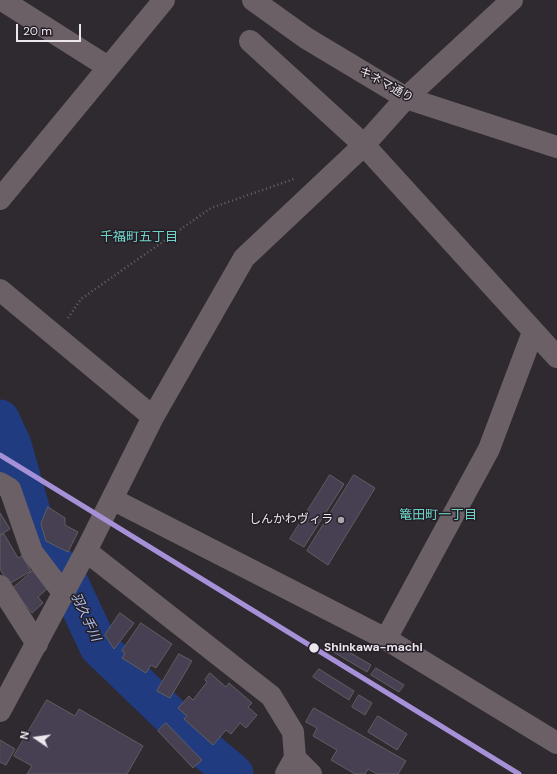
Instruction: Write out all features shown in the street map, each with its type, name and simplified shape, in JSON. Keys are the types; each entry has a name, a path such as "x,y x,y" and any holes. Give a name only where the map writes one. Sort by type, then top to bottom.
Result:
{"street":[{"path":"2,0 108,67"},
{"path":"4,183 108,67 164,0"},
{"name":"キネマ通り","path":"253,0 306,38 406,98 557,147"},
{"path":"0,711 64,594 153,417 244,258 364,145 406,98 512,0"},
{"path":"250,41 364,145 557,357"},
{"path":"0,290 153,417"},
{"path":"386,639 489,449 533,332"},
{"path":"0,483 10,489 32,552 64,594"},
{"path":"112,499 386,639 557,743"},
{"path":"86,551 271,696 293,732 290,766 311,774"},
{"path":"0,586 37,644"}],"path":[{"path":"56,336 81,299 211,208 297,178"}],"building":[{"path":"330,475 344,484 304,547 290,539"},
{"name":"しんかわヴィラ","path":"354,475 375,488 328,565 307,551"},
{"path":"48,507 65,518 65,525 78,532 68,552 46,541 41,524"},
{"path":"0,513 10,529 0,535"},
{"path":"4,534 18,558 22,556 31,571 9,584 0,569 0,536"},
{"path":"33,571 48,588 38,597 43,603 32,613 12,589"},
{"path":"120,613 134,623 114,649 105,635"},
{"path":"141,623 172,644 156,668 151,665 146,673 122,658 125,653 122,651"},
{"path":"334,643 371,665 367,672 330,650"},
{"path":"179,654 192,661 170,698 157,691"},
{"path":"376,668 404,685 399,692 371,675"},
{"path":"319,669 354,691 349,700 313,677"},
{"path":"210,673 226,687 229,683 252,703 248,707 257,715 246,728 240,723 231,734 226,730 213,745 184,719 187,716 178,708 189,696 193,700 207,682 205,680"},
{"path":"359,695 372,703 365,715 352,707"},
{"path":"47,700 75,716 79,709 143,746 127,774 27,774 32,766 14,756"},
{"path":"314,708 406,761 398,774 377,774 368,769 365,774 355,774 331,760 337,750 313,736 317,728 306,722"},
{"path":"378,716 407,734 397,750 368,732"},
{"path":"166,723 202,760 193,768 158,731"},
{"path":"0,740 15,749 6,765 0,762"}],"waterway":[{"name":"羽久手川","path":"0,419 12,445 42,550 64,572 99,647 208,752 234,774"}],"transit line":[{"path":"0,455 519,774"}],"place":[{"name":"しんかわヴィラ","path":"341,520"},
{"name":"Shinkawa-machi","path":"314,648"}],"district":[{"name":"千福町五丁目","path":"139,238"},
{"name":"篭田町一丁目","path":"438,516"}]}
